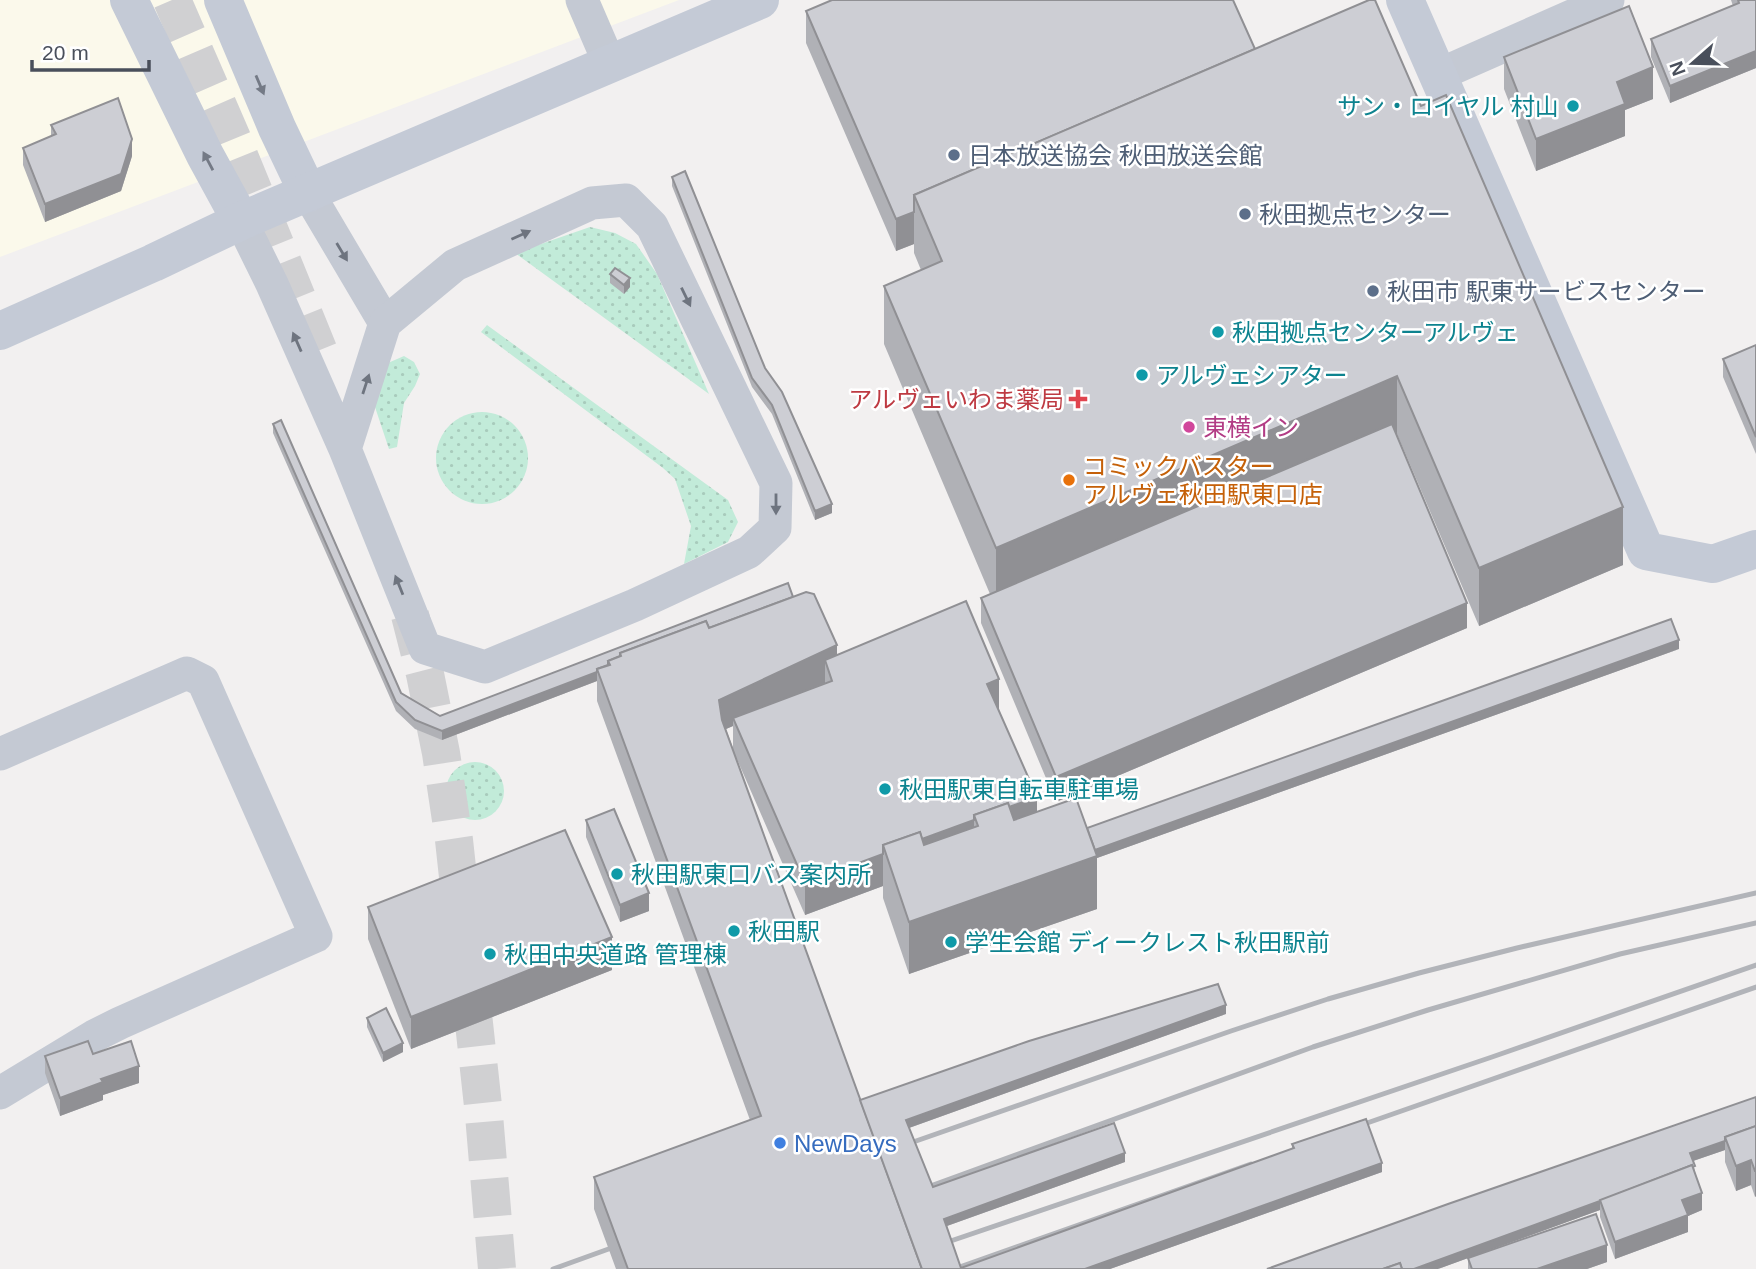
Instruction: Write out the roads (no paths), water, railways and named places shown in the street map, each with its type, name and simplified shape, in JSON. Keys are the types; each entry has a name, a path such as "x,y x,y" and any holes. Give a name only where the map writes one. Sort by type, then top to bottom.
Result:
{"street":[{"path":"129,0 272,284 345,449 425,648 485,667 635,605 749,552 775,528 776,483 652,226 626,201 592,203 455,265 385,323 345,449"},
{"path":"223,0 277,128 308,193 385,323"},
{"path":"582,0 610,65"},
{"path":"0,331 241,221 761,0"},
{"path":"1405,0 1646,551 1713,564 1756,549"},
{"path":"1438,75 1608,0"},
{"path":"0,754 187,673 203,681 316,936 120,1023 0,1093"}],"tunnel":[{"path":"172,0 321,357"},
{"path":"410,615 441,753 454,840 484,1115 497,1269"}],"railway":[{"path":"896,1148 1328,999 1517,948 1756,893"},
{"path":"914,1192 1313,1047 1428,1010 1620,954 1756,923"},
{"path":"933,1247 1756,965"},
{"path":"1350,1129 1756,987"},
{"path":"954,1269 1251,1164"},
{"path":"553,1269 628,1242"}],"place":[{"name":"サン・ロイヤル 村山","path":"1573,106"},
{"name":"日本放送協会 秋田放送会館","path":"954,155"},
{"name":"秋田拠点センター","path":"1245,214"},
{"name":"秋田市 駅東サービスセンター","path":"1373,291"},
{"name":"秋田拠点センターアルヴェ","path":"1218,332"},
{"name":"アルヴェシアター","path":"1142,375"},
{"name":"アルヴェいわま薬局","path":"1078,399"},
{"name":"東横イン","path":"1189,427"},
{"name":"コミックバスター アルヴェ秋田駅東口店","path":"1069,480"},
{"name":"秋田駅東自転車駐車場","path":"885,789"},
{"name":"秋田駅東口バス案内所","path":"617,874"},
{"name":"秋田駅","path":"734,931"},
{"name":"学生会館 ディークレスト秋田駅前","path":"951,942"},
{"name":"秋田中央道路 管理棟","path":"490,954"},
{"name":"NewDays","path":"780,1143"}]}
